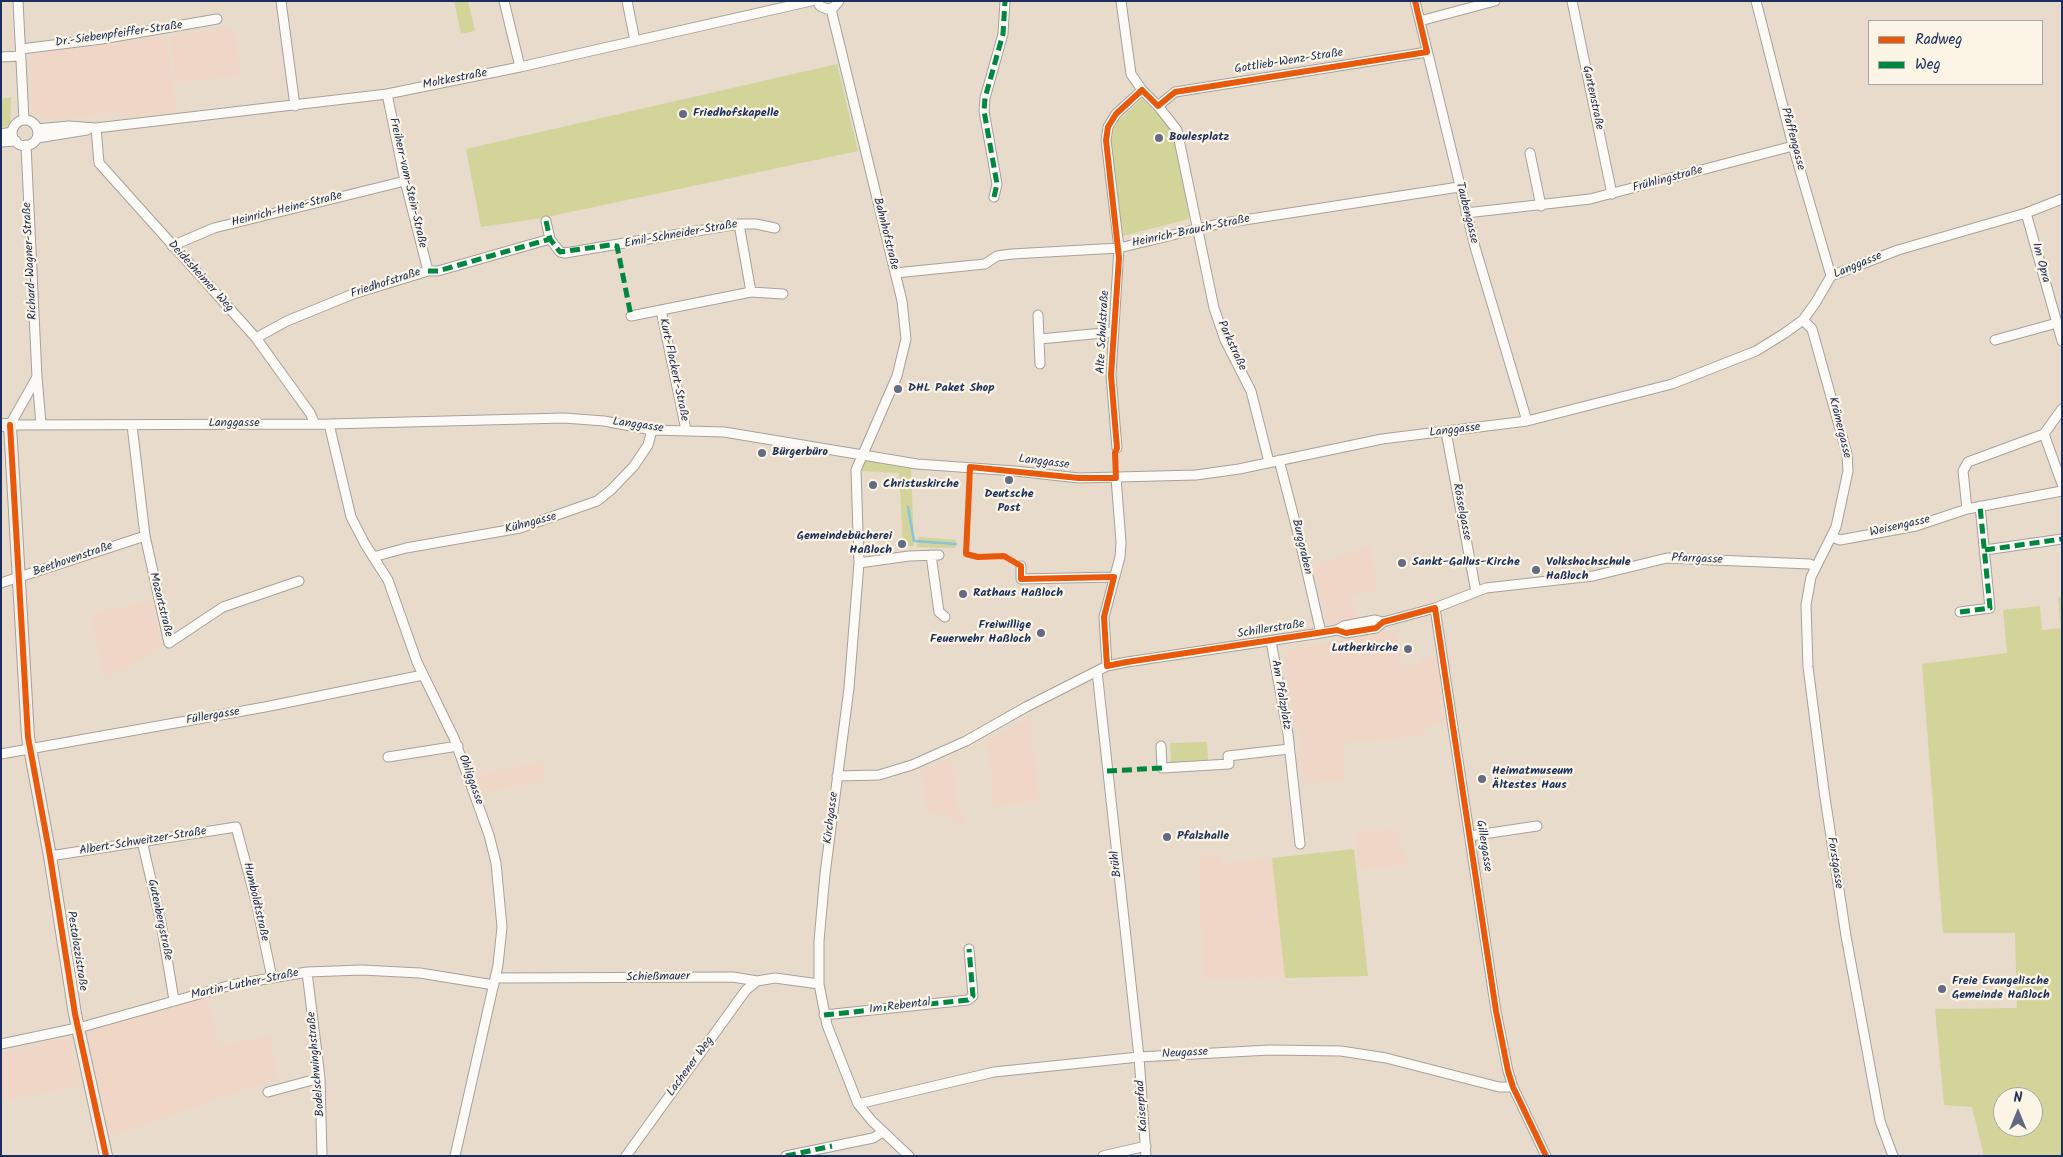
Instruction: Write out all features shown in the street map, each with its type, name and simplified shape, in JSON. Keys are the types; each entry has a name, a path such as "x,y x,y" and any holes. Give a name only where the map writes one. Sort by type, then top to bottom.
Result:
{"main road":[{"name":"Pestalozzistraße","path":"6,425 18,579 23,679 30,749 50,856 78,1028 106,1156"}],"street":[{"path":"18,1 24,120"},
{"path":"281,1 295,106"},
{"path":"504,1 520,67"},
{"path":"627,1 634,41"},
{"name":"Moltkestraße","path":"26,145 34,142 37,134 69,126 94,128 387,94 520,67 811,1"},
{"path":"817,1 823,8 831,9 839,1"},
{"path":"994,197 997,184 984,111 985,98 1003,34 1005,1"},
{"name":"Parkstraße","path":"1121,1 1131,74 1142,90 1158,106 1177,130 1214,308 1225,340 1251,391 1269,462"},
{"name":"Taubengasse","path":"1416,1 1466,214 1527,421"},
{"path":"1420,21 1495,1"},
{"name":"Gartenstraße","path":"1572,1 1612,194"},
{"name":"Pfaffengasse","path":"1756,1 1793,146 1830,276"},
{"name":"Bahnhofstraße","path":"831,9 906,324 904,352 897,376 861,455"},
{"name":"Dr.-Siebenpfeiffer-Straße","path":"1,57 217,19"},
{"name":"Gottlieb-Wenz-Straße","path":"1158,106 1175,92 1427,52"},
{"name":"Alte Schulstraße","path":"1117,448 1112,375 1119,248 1106,140 1108,127 1116,114 1142,90"},
{"name":"Freiherr-vom-Stein-Straße","path":"387,94 405,181 428,271"},
{"path":"14,137 16,123 24,120 31,122 37,134"},
{"name":"Deidesheimer Weg","path":"94,128 99,164 256,338 310,413 315,424"},
{"path":"1,134 14,137 26,145"},
{"path":"1,142 14,137"},
{"name":"Richard-Wagner-Straße","path":"26,145 41,424"},
{"name":"Frühlingstraße","path":"1466,214 1541,206 1612,194 1793,146"},
{"path":"1530,152 1541,206"},
{"name":"Heinrich-Heine-Straße","path":"172,246 214,228 405,181"},
{"name":"Heinrich-Brauch-Straße","path":"895,273 985,264 997,256 1012,254 1119,248 1197,228 1459,187"},
{"name":"Langgasse","path":"6,425 329,424 564,418 652,430 686,430 740,434 917,464 1079,478 1219,473 1382,439 1527,421 1608,402 1699,374 1756,351 1802,320 1820,297 1830,276 1898,250 2026,214 2062,199"},
{"name":"Im Opra","path":"2026,214 2062,341"},
{"path":"546,221 550,238"},
{"path":"739,224 751,292"},
{"name":"Emil-Schneider-Straße","path":"550,238 560,252 565,253 610,245 617,246 739,224 756,224 775,228"},
{"name":"Friedhofstraße","path":"256,338 287,321 334,301 428,271 438,271 550,238"},
{"name":"Kurt-Flockert-Straße","path":"631,316 751,292 784,294"},
{"name":"Kurt-Flockert-Straße","path":"661,310 686,430"},
{"path":"1038,315 1040,364"},
{"name":"Krämergasse","path":"1802,320 1812,329 1847,454 1847,482 1832,537 1815,567"},
{"path":"1995,340 2057,323"},
{"name":"Alte Schulstraße","path":"1040,339 1113,332"},
{"path":"6,425 37,377"},
{"path":"1967,509 1963,471 1968,462 2044,434 2062,409"},
{"name":"Mozartstraße","path":"132,424 145,536 169,643 223,607 299,581"},
{"name":"Ohliggasse","path":"329,424 347,504 356,528 388,580 423,675 458,746 489,835 496,864 502,927 495,982 455,1156"},
{"name":"Kühngasse","path":"373,557 406,548 520,528 597,501 611,490 634,466 648,445 652,430"},
{"name":"Rösselgasse","path":"1446,432 1476,592"},
{"path":"2044,434 2062,484"},
{"name":"Kirchgasse","path":"861,455 856,470 858,563 849,688 820,923 819,984 824,1015 858,1104 883,1132 909,1156"},
{"name":"Burggraben","path":"1279,460 1300,540 1321,633"},
{"path":"1107,666 1104,617 1120,557 1121,542 1116,478"},
{"name":"Weisengasse","path":"1832,537 1840,540 1916,526 1967,509 2062,491"},
{"path":"1960,612 1990,608 1980,506"},
{"name":"Beethovenstraße","path":"1,583 145,536"},
{"path":"1985,550 2062,539"},
{"path":"858,563 935,555 939,612 945,617"},
{"name":"Pfarrgasse","path":"1435,608 1486,588 1593,576 1667,558 1810,564 1815,567"},
{"path":"1020,566 1021,579 1114,577"},
{"name":"Forstgasse","path":"1815,567 1811,577 1806,605 1806,647 1821,773 1844,926 1878,1112 1893,1156"},
{"name":"Schillerstraße","path":"837,776 880,775 912,766 966,741 1020,710 1107,666 1271,642 1338,630 1344,626 1375,620 1383,622 1435,608"},
{"name":"Gillergasse","path":"1435,608 1496,1011 1512,1087 1544,1155"},
{"name":"Am Pfalzplatz","path":"1271,642 1289,749 1300,844"},
{"name":"Brühl","path":"1097,671 1139,1056"},
{"name":"Füllergasse","path":"1,754 265,707 423,675"},
{"path":"388,757 458,746"},
{"name":"Am Pfalzplatz","path":"1161,746 1162,768 1229,764 1228,756 1289,749"},
{"path":"1470,836 1537,826"},
{"name":"Albert-Schweitzer-Straße","path":"50,856 236,827"},
{"name":"Humboldtstraße","path":"236,827 256,901 272,978"},
{"name":"Gutenbergstraße","path":"142,841 174,1000"},
{"name":"Im Rebental","path":"824,1015 968,1000 973,996 969,949"},
{"name":"Martin-Luther-Straße","path":"1,1044 78,1028 174,1000 307,972 362,970 420,973 495,982"},
{"name":"Bodelschwinghstraße","path":"307,972 320,1078 322,1156"},
{"name":"Schießmauer","path":"495,982 733,976 757,981 775,978 819,984"},
{"name":"Lachener Weg","path":"626,1156 746,990 757,981"},
{"name":"Neugasse","path":"858,1104 994,1072 1139,1056 1270,1050 1341,1051 1386,1058 1499,1087 1512,1087"},
{"name":"Kaiserpfad","path":"1139,1056 1146,1156"},
{"path":"268,1092 320,1078"},
{"path":"786,1156 833,1151 873,1138 883,1132"},
{"path":"1103,1156 1146,1146"}],"shaded area":[{"path":"234,27 240,75 176,83 170,36"},
{"path":"166,36 176,112 126,118 118,110 91,115 91,117 85,118 84,116 52,120 43,118 33,108 30,60 37,53"},
{"path":"1370,545 1378,591 1352,596 1357,619 1332,623 1328,621 1313,565"},
{"path":"151,601 161,648 104,681 91,614"},
{"path":"1397,629 1402,668 1419,665 1419,658 1437,656 1445,723 1427,725 1426,734 1406,736 1405,738 1344,742 1345,780 1303,782 1300,728 1295,729 1285,651"},
{"path":"1030,718 1039,801 994,806 987,741"},
{"path":"952,758 958,812 964,811 965,824 952,825 951,815 927,812 922,771"},
{"path":"542,762 546,781 479,793 473,776"},
{"path":"1399,829 1409,865 1358,869 1356,831"},
{"path":"1221,854 1222,863 1272,858 1285,978 1204,979 1198,855"},
{"path":"206,995 220,1046 271,1035 277,1079 109,1136 86,1029"},
{"path":"66,1038 71,1041 80,1085 1,1102 1,1052"}],"green space":[{"path":"454,1 468,1 475,31 461,34"},
{"path":"837,64 858,151 542,218 481,227 466,149"},
{"path":"11,97 10,126 1,127 1,99"},
{"path":"1142,99 1157,113 1173,134 1179,154 1189,219 1123,236 1110,143 1113,131 1119,120"},
{"path":"863,459 911,467 914,546 903,546 899,473 862,471"},
{"path":"918,537 956,540 955,548 917,547"},
{"path":"2062,597 2062,1156 1984,1156 1972,1107 1944,1105 1935,1009 2017,1008 2015,933 1943,933 1922,664 2007,653 2003,610 2040,606 2042,630 2061,628 2058,598"},
{"path":"1207,742 1208,760 1171,762 1170,743"},
{"path":"1354,849 1368,976 1285,978 1272,858"}],"waterway":[{"path":"908,507 914,541 956,544"}],"marked path":[{"path":"994,197 997,184 984,111 985,98 1003,34 1005,1"},
{"path":"546,221 550,239 560,252 610,245 617,246 631,316"},
{"path":"428,271 438,271 550,239"},
{"path":"1960,612 1990,608 1980,506"},
{"path":"1985,550 2062,539"},
{"path":"1107,771 1162,768"},
{"path":"824,1015 968,1000 973,996 969,949"},
{"path":"786,1156 832,1146"}],"cycle path":[{"path":"1415,1 1427,52 1175,92 1158,106 1142,90 1116,114 1108,127 1106,140 1119,258 1111,375 1117,448 1115,453 1116,478 1079,478 970,467 966,554 978,557 1004,556 1021,566 1021,579 1114,577 1104,617 1107,666 1337,630 1346,633 1376,628 1383,622 1435,608 1496,1011 1508,1071 1513,1087 1546,1156"},
{"path":"10,425 28,737 50,856 75,1014 106,1156"}],"place":[{"name":"Friedhofskapelle","path":"683,114"},
{"name":"Boulesplatz","path":"1159,138"},
{"name":"DHL Paket Shop","path":"898,389"},
{"name":"Bürgerbüro","path":"762,453"},
{"name":"Deutsche Post","path":"1009,480"},
{"name":"Christuskirche","path":"873,485"},
{"name":"Gemeindebücherei Haßloch","path":"902,544"},
{"name":"Sankt-Gallus-Kirche","path":"1402,563"},
{"name":"Volkshochschule Haßloch","path":"1536,570"},
{"name":"Rathaus Haßloch","path":"963,594"},
{"name":"Freiwillige Feuerwehr Haßloch","path":"1041,633"},
{"name":"Lutherkirche","path":"1408,649"},
{"name":"Heimatmuseum Ältestes Haus","path":"1482,779"},
{"name":"Pfalzhalle","path":"1167,837"},
{"name":"Freie Evangelische Gemeinde Haßloch","path":"1942,989"}]}
